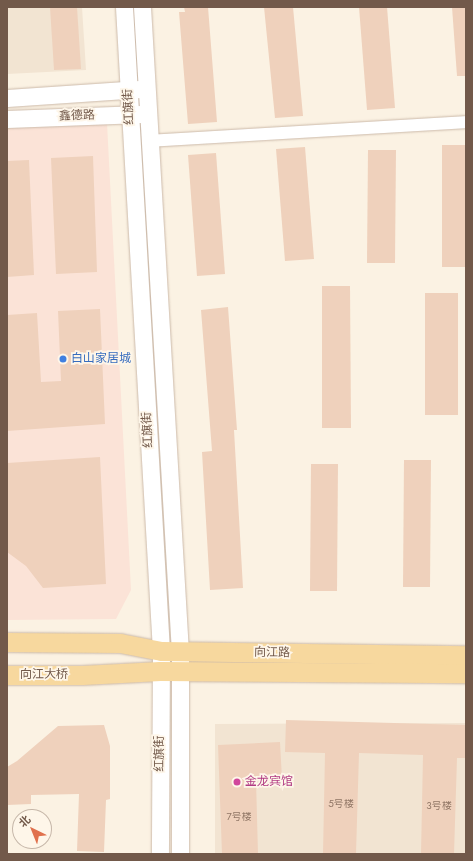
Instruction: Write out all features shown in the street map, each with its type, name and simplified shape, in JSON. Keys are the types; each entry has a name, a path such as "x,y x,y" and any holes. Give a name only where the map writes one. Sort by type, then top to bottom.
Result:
{"main road":[{"name":"红旗街","path":"124,7 161,651 160,854"},
{"path":"142,7 147,114 180,652 180,854"},
{"name":"鑫德路","path":"7,98 146,89"},
{"name":"鑫德路","path":"7,119 147,114"},
{"name":"向江路","path":"7,642 120,643 161,651 180,652 466,655"},
{"name":"向江路","path":"82,675 160,671 466,673"},
{"name":"向江大桥","path":"7,675 82,675"}],"street":[{"path":"149,141 466,122"}],"shaded area":[{"path":"7,7 82,7 86,70 7,74"},
{"name":"白山家居城","path":"107,123 131,590 116,619 7,620 7,128"},
{"path":"466,723 466,854 215,854 215,724"}],"building":[{"path":"50,7 77,7 81,69 54,70"},
{"path":"184,7 208,7 217,122 188,124 179,12 185,12"},
{"path":"264,7 293,7 303,116 275,118"},
{"path":"359,7 387,7 395,108 367,110"},
{"path":"452,7 466,7 466,76 457,76"},
{"path":"442,145 466,145 466,267 442,267"},
{"path":"305,147 314,259 285,261 276,149"},
{"path":"368,150 396,150 395,263 367,263"},
{"path":"216,153 225,274 197,276 188,155"},
{"path":"93,156 97,272 56,274 51,158"},
{"path":"29,160 34,275 7,277 7,161"},
{"path":"322,286 350,286 351,428 322,428"},
{"path":"425,293 458,293 458,415 425,415"},
{"path":"228,307 237,430 234,430 243,588 210,590 202,452 212,451 201,310"},
{"path":"100,309 105,424 7,431 7,315 37,313 41,382 61,381 58,311"},
{"path":"100,457 106,584 43,588 26,566 7,552 7,463"},
{"path":"404,460 431,460 430,587 403,587"},
{"path":"311,464 338,464 337,591 310,591"},
{"path":"286,720 466,725 466,758 457,758 454,854 421,854 423,755 359,753 356,854 323,854 325,753 285,752"},
{"path":"104,725 110,746 110,799 106,800 104,852 77,851 79,794 31,795 31,804 7,805 7,767 17,761 58,726"},
{"path":"280,742 282,779 256,780 258,854 222,854 218,745"}],"place":[{"name":"白山家居城","path":"63,359"},
{"name":"金龙宾馆","path":"237,782"}]}
